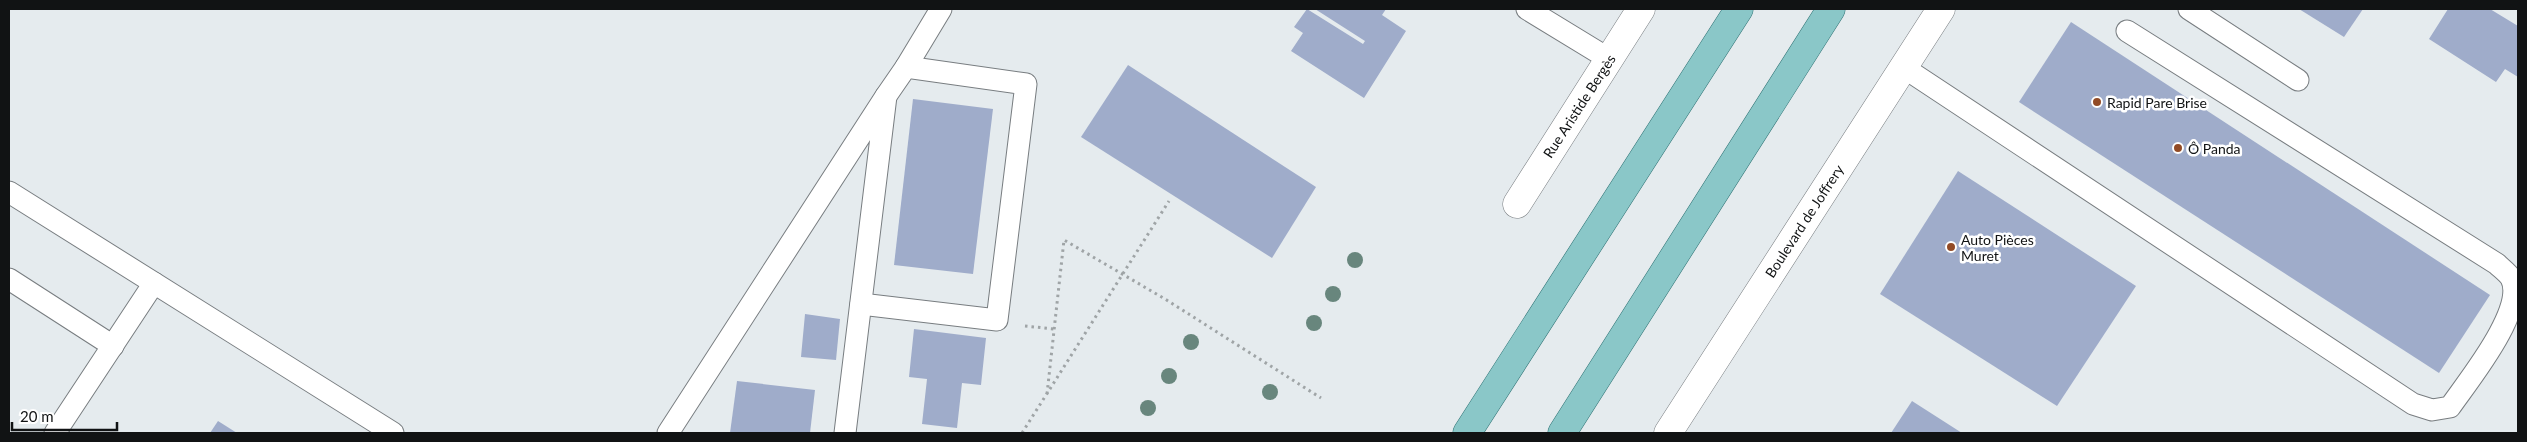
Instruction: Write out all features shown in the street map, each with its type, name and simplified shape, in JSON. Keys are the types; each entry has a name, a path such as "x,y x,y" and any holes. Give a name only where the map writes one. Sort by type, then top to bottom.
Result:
{"main road":[{"path":"1466,433 1740,9"},
{"path":"1562,433 1831,9"}],"street":[{"name":"Rue Aristide Bergès","path":"1517,204 1641,9"},
{"name":"Boulevard de Joffrery","path":"1668,433 1941,9"}],"lane":[{"path":"668,433 906,67 941,9"},
{"path":"1527,9 1609,59"},
{"path":"2189,9 2298,80"},
{"path":"1903,67 2413,404 2432,410 2450,407 2504,327 2513,302 2511,278 2497,264 2127,32"},
{"path":"861,304 997,320 1026,84 906,67"},
{"path":"845,433 886,96"},
{"path":"9,192 393,433"},
{"path":"9,279 113,346"},
{"path":"55,433 154,283"}],"path":[{"path":"1022,433 1169,200"},
{"path":"1047,394 1064,240 1124,274 1321,398"},
{"path":"1020,325 1054,329"}],"building":[{"path":"1307,9 1363,44 1365,41 1315,9 1386,9 1382,15 1406,31 1364,98 1291,51 1303,33 1294,27"},
{"path":"2299,9 2363,9 2344,37"},
{"path":"2448,9 2490,9 2518,26 2518,77 2505,69 2496,82 2429,39"},
{"name":"Ô Panda","path":"2071,22 2490,295 2439,373 2019,102"},
{"path":"1128,65 1316,187 1272,258 1081,137"},
{"path":"913,99 993,109 973,274 894,265"},
{"path":"1958,171 2136,286 2057,406 1880,294"},
{"path":"805,314 840,319 836,360 801,357"},
{"path":"914,329 986,338 981,385 962,383 957,428 922,424 927,379 909,377"},
{"path":"737,381 815,390 810,433 730,433"},
{"path":"1912,401 1962,433 1891,433"},
{"path":"218,421 237,433 210,433"}],"place":[{"name":"Rapid Pare Brise","path":"2097,102"},
{"name":"Ô Panda","path":"2178,148"},
{"name":"Auto Pièces Muret","path":"1951,247"}]}
